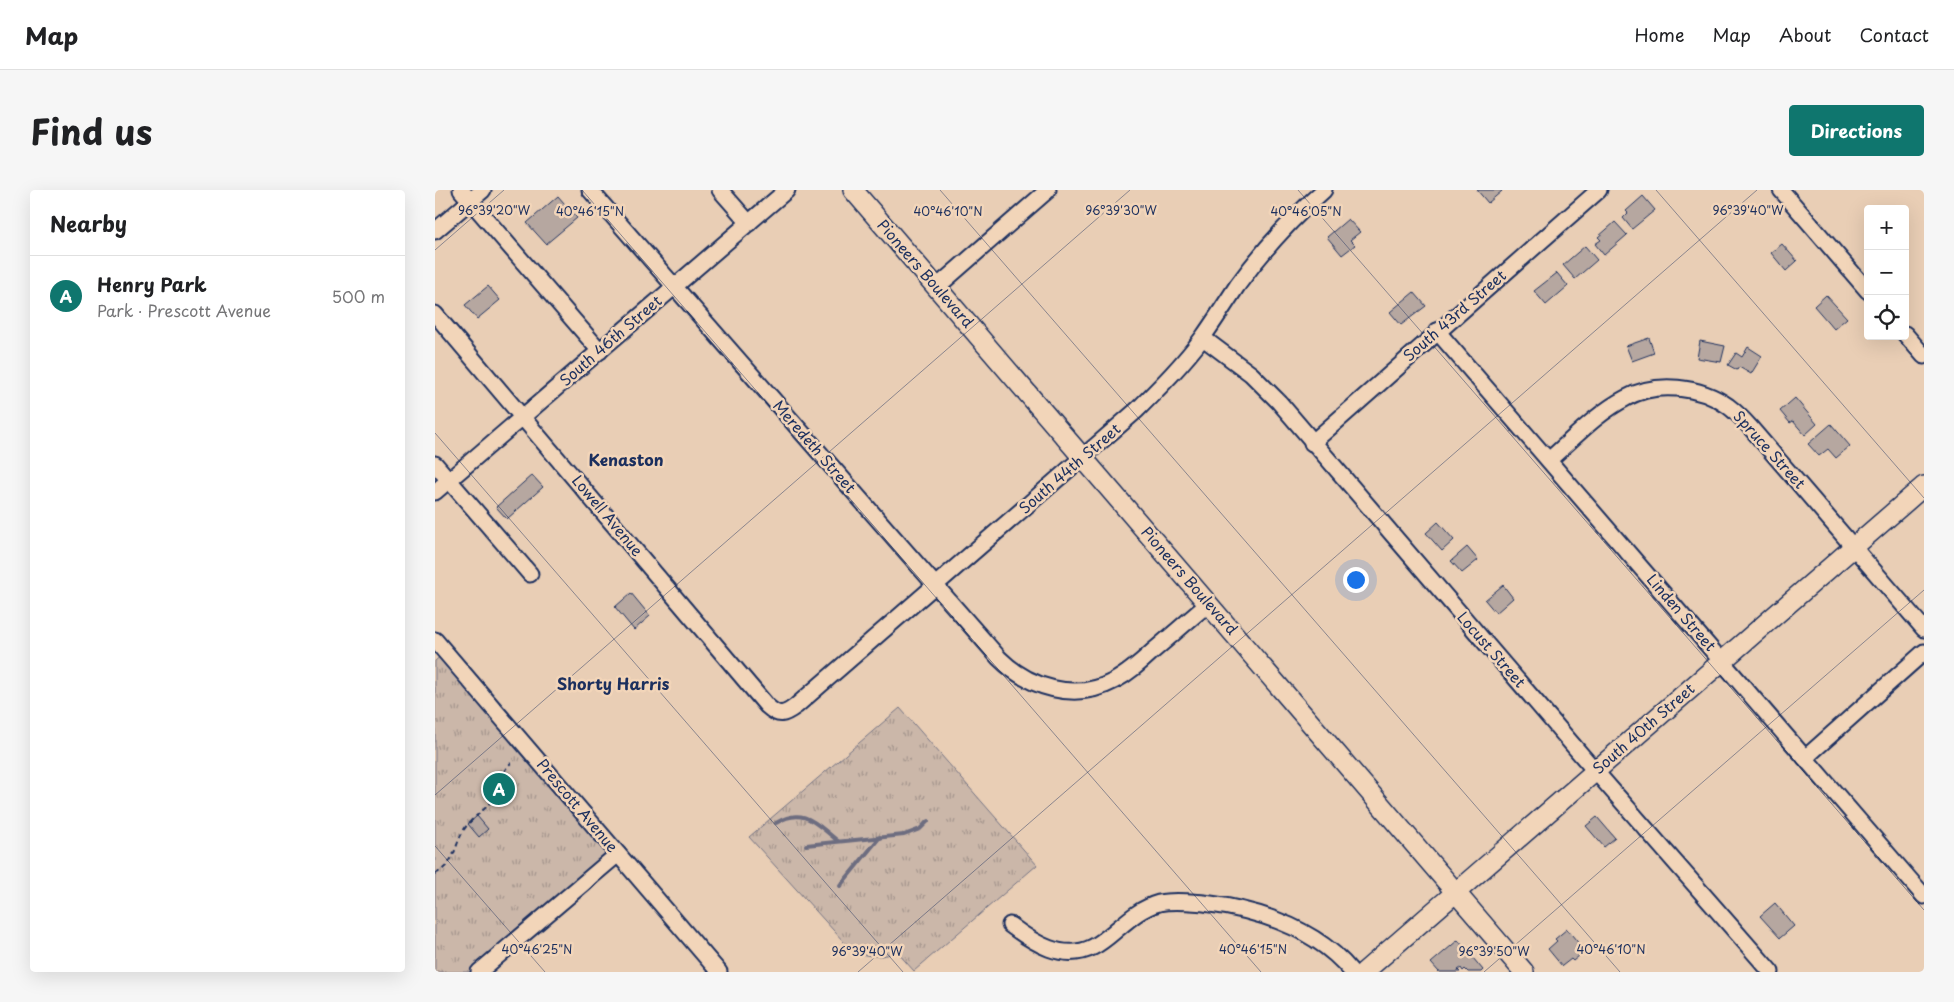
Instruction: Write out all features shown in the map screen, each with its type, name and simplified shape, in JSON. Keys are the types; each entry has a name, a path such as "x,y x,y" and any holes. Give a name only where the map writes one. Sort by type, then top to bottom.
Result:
{"main road":[{"name":"Pioneers Boulevard","path":"853,190 1524,972"},
{"name":"South 40th Street","path":"1364,972 1924,486"}],"street":[{"path":"435,232 466,195 483,190"},
{"name":"Meredeth Street","path":"590,190 1009,668 1029,681 1050,689 1078,691 1095,688 1112,682 1128,673 1208,604"},
{"path":"720,190 749,223"},
{"name":"South 46th Street","path":"435,492 787,190"},
{"path":"937,287 1048,190"},
{"name":"South 44th Street","path":"781,714 788,712 796,706 934,584 1083,458 1162,386 1203,338 1238,285 1265,250 1285,226 1324,190"},
{"name":"South 43rd Street","path":"1312,442 1599,190"},
{"path":"1781,190 1864,286"},
{"path":"466,195 600,351"},
{"name":"Lowell Avenue","path":"435,314 767,706 781,714"},
{"name":"Linden Street","path":"1437,331 1924,896"},
{"name":"Locust Street","path":"1203,338 1233,359 1265,388 1771,972"},
{"path":"1909,339 1924,356"},
{"name":"Spruce Street","path":"1549,460 1593,422 1625,398 1640,392 1657,388 1676,388 1695,391 1720,401 1739,415 1924,629"},
{"path":"435,464 530,574"},
{"name":"Prescott Avenue","path":"435,640 719,972"},
{"path":"1805,758 1924,652"},
{"path":"479,972 618,854"},
{"path":"1010,925 1032,942 1055,950 1078,951 1093,948 1133,915 1159,903 1193,902 1223,905 1277,920 1304,933 1333,952 1352,972"}],"path":[{"path":"435,874 452,860 468,824 491,801 501,775 511,763"}],"green space":[{"path":"445,652 618,854 479,972 435,972 435,661"},
{"path":"900,708 1037,865 914,971 897,952 875,956 853,952 749,837"}],"building":[{"path":"1477,190 1501,190 1502,191 1488,203"},
{"path":"558,196 577,218 546,244 527,223"},
{"path":"1643,196 1655,210 1632,229 1623,218 1628,213 1626,211"},
{"path":"1348,219 1360,232 1350,240 1355,245 1342,255 1327,237"},
{"path":"1615,222 1627,235 1604,255 1595,244 1601,240 1598,237"},
{"path":"1782,244 1797,261 1786,271 1771,253"},
{"path":"1585,246 1597,260 1575,279 1563,265"},
{"path":"1557,273 1568,286 1546,305 1534,291"},
{"path":"488,286 500,300 477,319 465,305"},
{"path":"1414,292 1426,306 1401,325 1390,312"},
{"path":"1826,295 1847,318 1834,329 1814,306"},
{"path":"1649,338 1654,353 1632,361 1626,346"},
{"path":"1700,341 1725,346 1721,362 1697,358"},
{"path":"1748,347 1762,356 1751,374 1739,367 1737,370 1728,365 1736,353 1742,357"},
{"path":"1795,398 1817,424 1805,435 1793,421 1790,423 1780,411"},
{"path":"1831,424 1850,446 1836,458 1828,449 1819,456 1808,444"},
{"path":"532,475 543,487 507,519 496,507"},
{"path":"1438,522 1454,540 1442,551 1426,533"},
{"path":"1467,547 1478,560 1462,573 1451,561"},
{"path":"1503,585 1513,598 1496,613 1485,600"},
{"path":"631,593 650,616 634,630 615,607"},
{"path":"477,816 488,829 479,837 468,824"},
{"path":"1597,817 1615,838 1604,847 1586,826"},
{"path":"1775,903 1794,926 1780,938 1760,916"},
{"path":"1567,929 1585,951 1573,961 1571,959 1562,966 1548,949 1557,941 1555,939"},
{"path":"1458,940 1483,970 1481,972 1468,972 1465,969 1463,971 1461,968 1458,970 1460,972 1439,972 1431,963"}],"waterway":[{"path":"776,823 794,816 809,819 838,841"},
{"path":"806,845 904,835 920,829 928,821"},
{"path":"840,886 880,837"}],"place":[{"name":"Henry Park","path":"499,789"}],"district":[{"name":"Kenaston","path":"626,460"},
{"name":"Shorty Harris","path":"613,684"}]}
